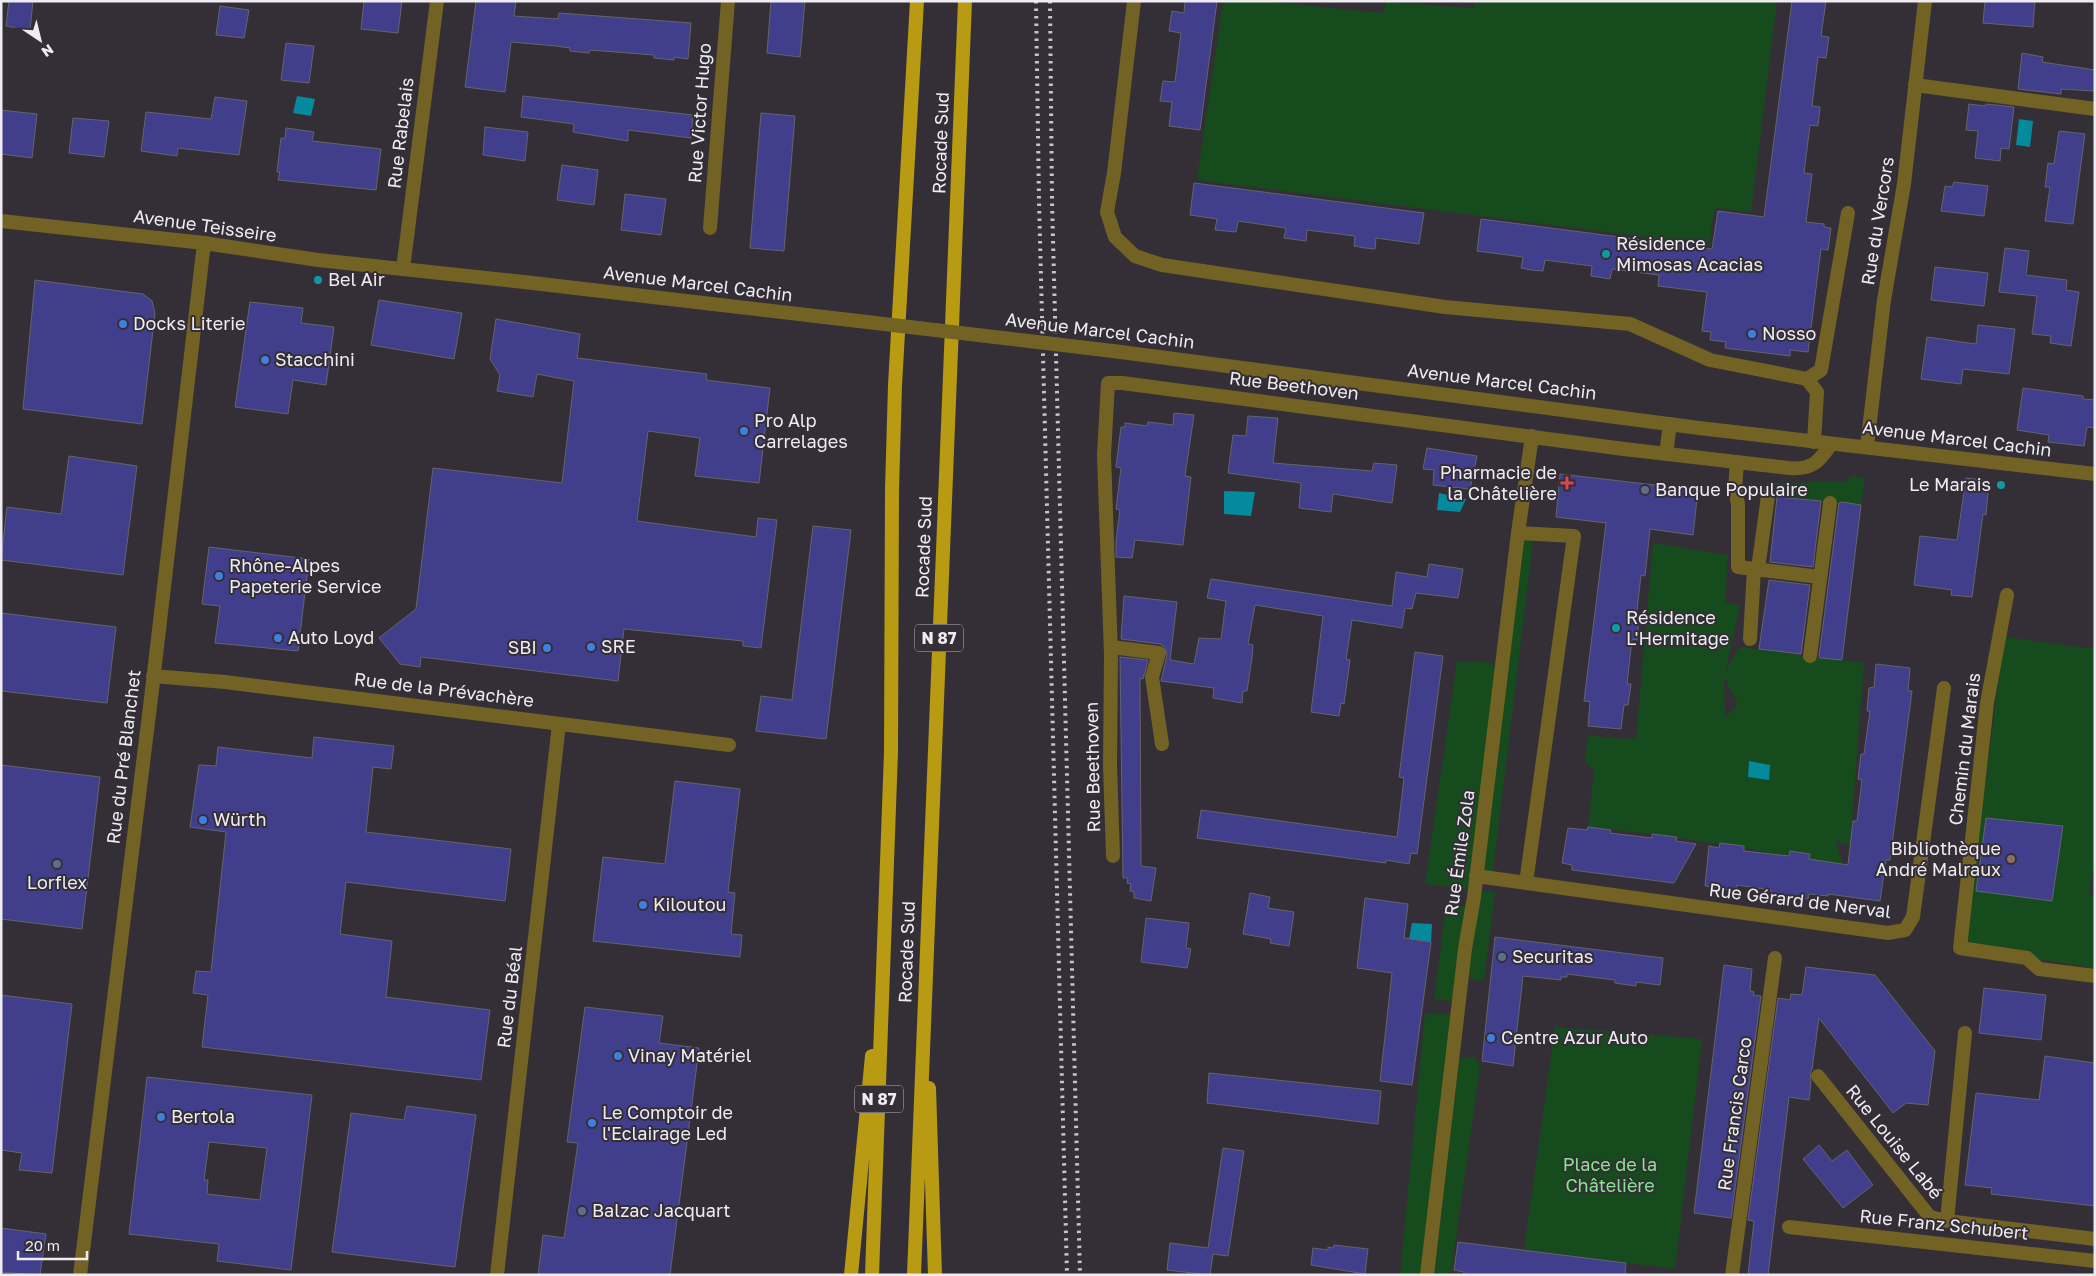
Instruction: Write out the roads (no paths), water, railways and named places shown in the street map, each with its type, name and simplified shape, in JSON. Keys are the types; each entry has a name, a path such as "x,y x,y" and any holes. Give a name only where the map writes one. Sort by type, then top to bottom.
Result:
{"highway":[{"name":"Rocade Sud","path":"872,1275 891,752 892,490 895,384 917,1"},
{"name":"Rocade Sud","path":"914,1275 965,1"},
{"path":"851,1275 886,924"},
{"path":"926,970 935,1275"}],"street":[{"name":"Rue Rabelais","path":"403,269 437,1"},
{"name":"Rue Victor Hugo","path":"710,228 728,1"},
{"path":"1134,1 1114,173 1107,212 1115,237 1135,256 1162,266 1445,307 1630,324 1710,360 1808,379 1817,392 1814,442"},
{"name":"Rue du Vercors","path":"1867,447 1882,318 1904,184 1925,1"},
{"path":"1915,85 2095,109"},
{"path":"1808,379 1821,370 1848,213"},
{"name":"Avenue Teisseire","path":"1,221 204,243 285,256 524,282"},
{"name":"Rue du Pré Blanchet","path":"80,1275 204,243"},
{"name":"Avenue Marcel Cachin","path":"524,282 1113,350 1670,424 2095,474"},
{"name":"Rue Beethoven","path":"1113,856 1110,765 1111,647 1104,456 1108,383 1122,382 1666,454 1795,468 1810,466 1820,460 1830,444"},
{"path":"1666,454 1670,424"},
{"name":"Rue Émile Zola","path":"1427,1275 1465,949 1532,436"},
{"path":"1737,462 1735,489 1738,504 1738,567 1820,577"},
{"path":"1750,639 1756,569 1768,496"},
{"path":"1810,656 1830,503"},
{"path":"1518,533 1574,536 1526,883"},
{"name":"Chemin du Marais","path":"2007,594 1987,703 1960,948 2026,958 2039,969 2095,976"},
{"path":"1111,647 1159,653 1152,677 1162,744"},
{"name":"Rue de la Prévachère","path":"153,676 225,682 729,745"},
{"name":"Rue Gérard de Nerval","path":"1476,876 1888,933 1904,930 1913,917 1944,688"},
{"name":"Rue du Béal","path":"497,1275 560,724"},
{"name":"Rue Francis Carco","path":"1732,1275 1775,958"},
{"name":"Rue Louise Labé","path":"1947,1221 1965,1033"},
{"name":"Rue Louise Labé","path":"1818,1076 1930,1217 1947,1221 2095,1239"},
{"name":"Rue Franz Schubert","path":"1789,1227 2095,1261"}],"water":[{"path":"297,96 315,99 311,116 293,113"},
{"path":"2019,119 2033,121 2030,147 2016,145"},
{"path":"1224,491 1255,492 1251,516 1224,514"},
{"path":"1439,493 1466,499 1460,512 1437,510"},
{"path":"1749,761 1770,765 1769,780 1748,777"},
{"path":"1412,923 1432,924 1431,942 1409,939"}],"railway":[{"path":"1036,1 1039,201 1067,1275"},
{"path":"1050,1 1052,201 1080,1275"}],"place":[{"name":"Résidence Mimosas Acacias","path":"1606,254"},
{"name":"Bel Air","path":"318,280"},
{"name":"Docks Literie","path":"123,324"},
{"name":"Nosso","path":"1752,334"},
{"name":"Stacchini","path":"265,360"},
{"name":"Pro Alp Carrelages","path":"744,431"},
{"name":"Pharmacie de la Châtelière","path":"1567,483"},
{"name":"Le Marais","path":"2001,485"},
{"name":"Banque Populaire","path":"1645,490"},
{"name":"Rhône-Alpes Papeterie Service","path":"219,576"},
{"name":"Résidence L'Hermitage","path":"1616,628"},
{"name":"Auto Loyd","path":"278,638"},
{"name":"SRE","path":"591,647"},
{"name":"SBI","path":"547,648"},
{"name":"Würth","path":"203,820"},
{"name":"Bibliothèque André Malraux","path":"2011,859"},
{"name":"Lorflex","path":"57,864"},
{"name":"Kiloutou","path":"643,905"},
{"name":"Securitas","path":"1502,957"},
{"name":"Centre Azur Auto","path":"1491,1038"},
{"name":"Vinay Matériel","path":"618,1056"},
{"name":"Bertola","path":"161,1117"},
{"name":"Le Comptoir de l'Eclairage Led","path":"592,1123"},
{"name":"Balzac Jacquart","path":"582,1211"}],"park label":[{"name":"Place de la Châtelière","path":"1610,1175"}]}
